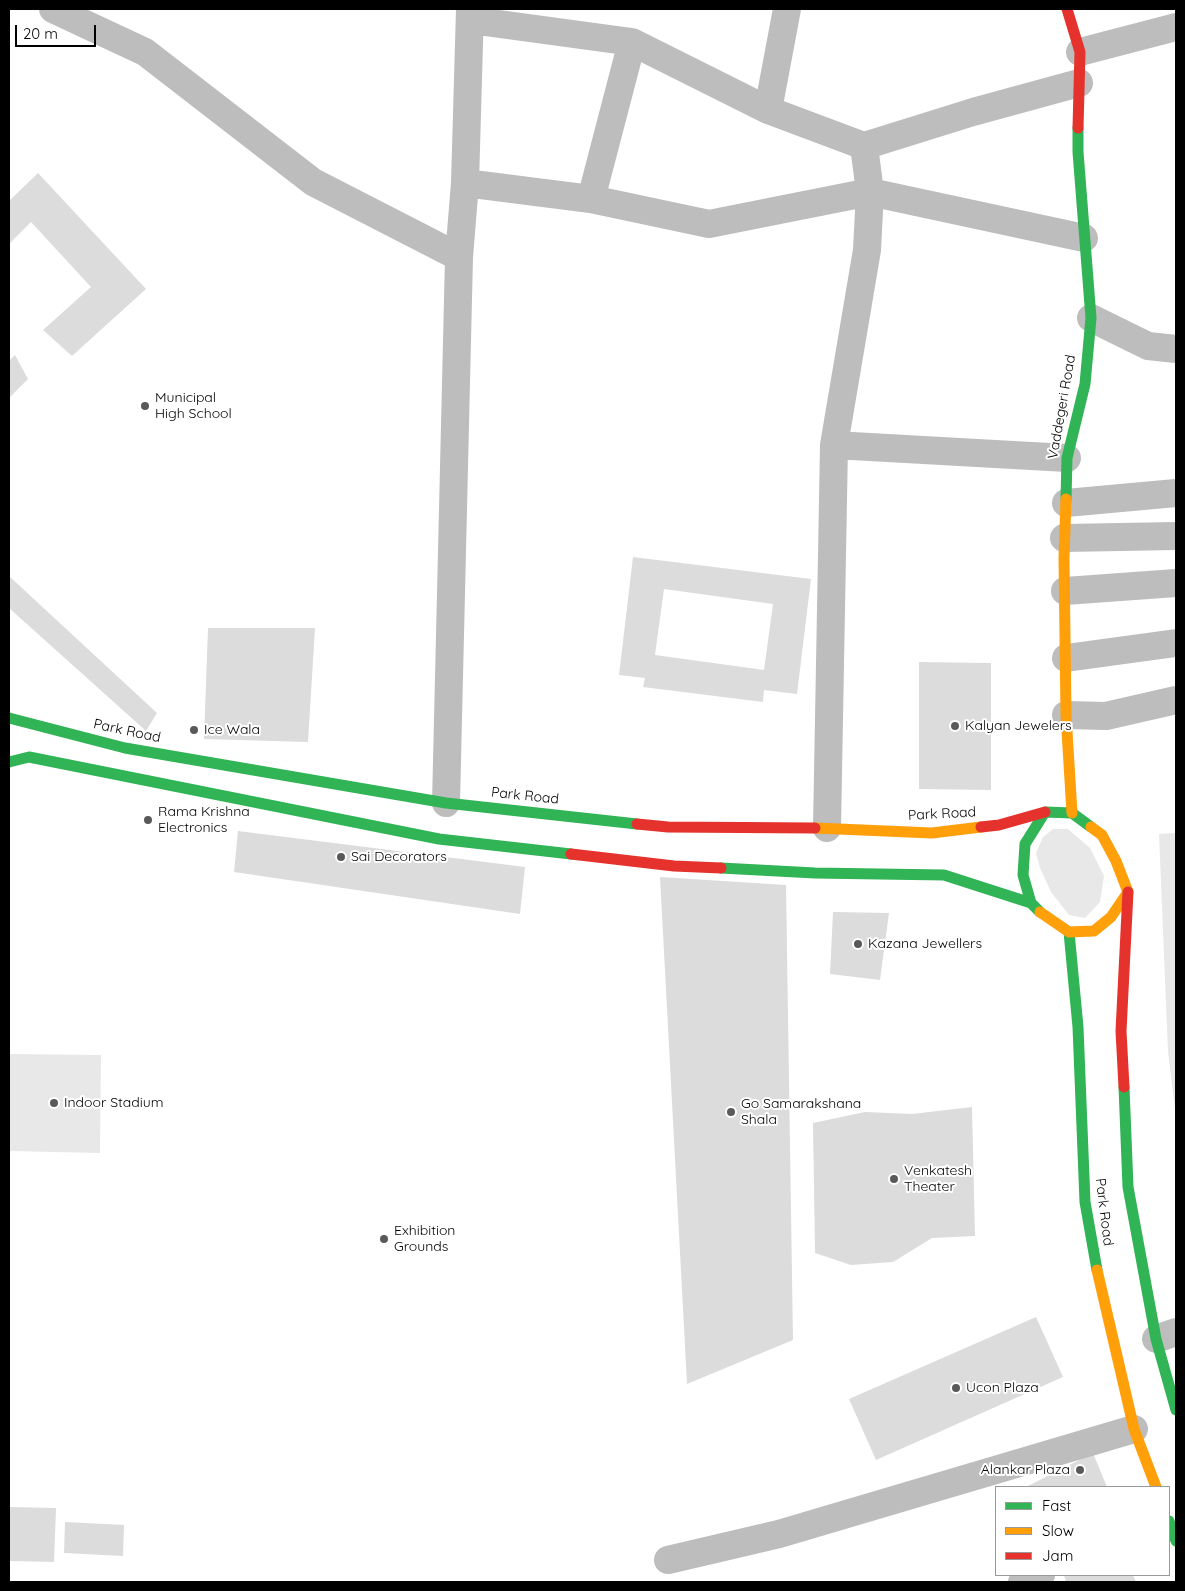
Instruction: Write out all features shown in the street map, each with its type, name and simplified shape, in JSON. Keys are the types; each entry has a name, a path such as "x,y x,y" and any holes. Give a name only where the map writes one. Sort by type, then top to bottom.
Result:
{"main road":[{"name":"Vaddegeri Road","path":"1067,9 1080,52 1078,152 1090,318 1085,384 1067,458 1064,538 1066,715 1072,813"},
{"name":"Park Road","path":"9,718 125,748 446,803 668,827 827,828 932,833 999,825 1044,812"},
{"path":"9,762 29,758 439,839 674,866 944,875 1031,903 1047,918 1069,932 1094,931 1111,917 1128,892 1116,861 1102,835 1072,813 1044,812 1025,844 1023,875 1031,903"},
{"name":"Park Road","path":"1128,892 1121,1031 1128,1187 1166,1336 1176,1410"},
{"name":"Park Road","path":"1069,932 1078,1027 1085,1202 1103,1303 1134,1429 1156,1486"}],"street":[{"path":"53,9 145,52 313,182 459,257"},
{"path":"768,110 786,9"},
{"path":"446,803 459,257 465,183 470,15 632,42 768,110 864,146 973,112 1079,84"},
{"path":"1080,52 1176,28"},
{"path":"591,199 632,42"},
{"path":"827,828 834,445 867,250 870,192 864,146"},
{"path":"465,183 591,199 709,224 870,192 1084,238"},
{"path":"1090,318 1148,346 1176,348"},
{"path":"834,445 1067,458"},
{"path":"1066,504 1176,493"},
{"path":"1064,538 1176,536"},
{"path":"1064,591 1176,583"},
{"path":"1066,658 1176,643"},
{"path":"1066,715 1106,716 1176,700"},
{"path":"668,1560 780,1534 1134,1429"},
{"path":"1022,1582 1038,1576"}],"shaded area":[{"path":"1053,829 1068,829 1090,848 1104,876 1100,902 1085,918 1069,915 1051,892 1040,868 1036,853 1043,837"},
{"path":"1176,833 1176,1118 1168,1052 1159,834"},
{"name":"Indoor Stadium","path":"9,1054 101,1055 100,1153 9,1151"}],"building":[{"path":"38,173 146,289 72,356 43,330 91,287 31,222 9,244 9,201"},
{"path":"15,355 28,379 9,398 9,361"},
{"path":"633,557 811,579 797,694 764,690 763,702 643,687 645,678 619,675","holes":["664,589 773,604 764,670 655,655"]},
{"path":"9,576 157,713 146,731 9,608"},
{"path":"208,628 315,628 308,742 204,739"},
{"name":"Kalyan Jewelers","path":"919,662 991,663 991,790 919,789"},
{"path":"238,831 525,867 520,914 234,872"},
{"name":"Go Samarakshana Shala","path":"660,877 786,885 793,1340 687,1384"},
{"name":"Kazana Jewellers","path":"833,912 889,913 880,980 830,974"},
{"name":"Venkatesh Theater","path":"972,1107 975,1236 932,1238 893,1262 851,1265 815,1253 813,1123 865,1112 912,1114"},
{"name":"Ucon Plaza","path":"1036,1317 1063,1377 876,1460 849,1399"},
{"name":"Alankar Plaza","path":"1093,1453 1107,1486 1028,1486"},
{"path":"9,1507 56,1508 54,1562 9,1561"},
{"path":"65,1522 124,1525 123,1556 64,1553"},
{"path":"1064,1576 1133,1576 1136,1582 1066,1582"}],"traffic: fast":[{"path":"1066,499 1067,458 1085,384 1091,318 1078,152 1078,128"},
{"path":"9,718 125,748 446,803 637,824"},
{"path":"9,762 29,757 439,839 571,854"},
{"path":"1031,903 1023,875 1025,844 1045,812 1072,813 1091,827"},
{"path":"721,868 815,873 944,875 1031,903 1040,912"},
{"path":"1069,932 1078,1027 1085,1202 1097,1270"},
{"path":"1124,1087 1128,1187 1156,1339 1176,1410"},
{"path":"1170,1524 1176,1541"}],"traffic: slow":[{"path":"1066,499 1064,558 1066,715 1072,813"},
{"path":"815,828 932,833 981,827"},
{"path":"1040,912 1069,932 1094,931 1111,917 1128,892 1116,861 1102,835 1091,827"},
{"path":"1097,1270 1134,1429 1156,1486"}],"traffic: jam":[{"path":"1067,9 1080,52 1078,128"},
{"path":"981,827 999,825 1045,812"},
{"path":"637,824 668,827 815,828"},
{"path":"571,854 674,866 721,868"},
{"path":"1124,1087 1121,1031 1128,892"}],"place":[{"name":"Municipal High School","path":"145,406"},
{"name":"Kalyan Jewelers","path":"955,726"},
{"name":"Ice Wala","path":"194,730"},
{"name":"Rama Krishna Electronics","path":"148,820"},
{"name":"Sai Decorators","path":"341,857"},
{"name":"Kazana Jewellers","path":"858,944"},
{"name":"Indoor Stadium","path":"54,1103"},
{"name":"Go Samarakshana Shala","path":"731,1112"},
{"name":"Venkatesh Theater","path":"894,1179"},
{"name":"Exhibition Grounds","path":"384,1239"},
{"name":"Ucon Plaza","path":"956,1388"},
{"name":"Alankar Plaza","path":"1080,1470"}]}
